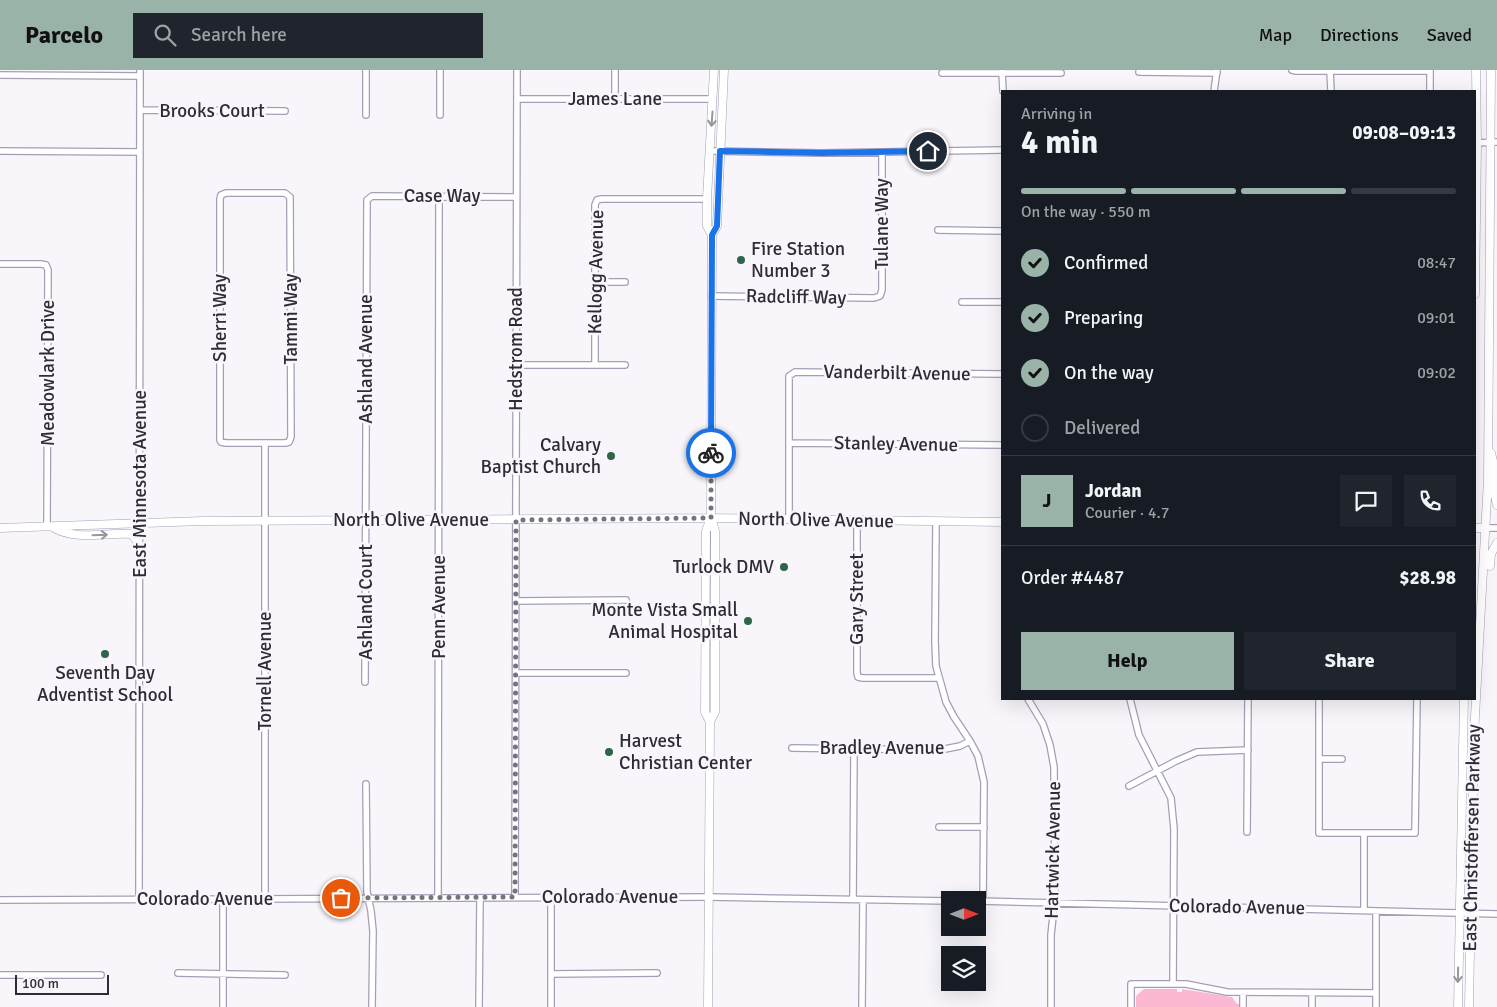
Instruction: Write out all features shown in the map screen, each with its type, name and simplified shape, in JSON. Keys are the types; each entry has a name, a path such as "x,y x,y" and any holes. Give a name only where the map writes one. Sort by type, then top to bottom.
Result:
{"street":[{"path":"366,70 366,115"},
{"path":"440,70 440,115"},
{"name":"Hedstrom Road","path":"515,897 517,70"},
{"path":"615,70 615,98"},
{"path":"712,235 707,226 707,199 714,70"},
{"path":"708,1007 710,722 715,712 715,531 711,518 712,235 717,226 724,70"},
{"path":"1292,70 1430,70 1430,90"},
{"path":"1476,70 1476,143 1494,143"},
{"name":"East Christoffersen Parkway","path":"1476,692 1487,528 1494,143 1491,70"},
{"path":"1139,72 1217,71 1214,90"},
{"path":"1330,71 1330,90"},
{"path":"1002,72 1002,90"},
{"path":"0,75 140,73"},
{"name":"East Minnesota Avenue","path":"139,899 140,73"},
{"path":"942,74 1061,73"},
{"name":"James Lane","path":"517,98 713,99"},
{"name":"Brooks Court","path":"140,110 285,111"},
{"path":"710,151 821,153 1001,150"},
{"path":"0,151 140,152"},
{"name":"Tulane Way","path":"880,296 882,290 882,152"},
{"name":"Tammi Way","path":"221,195 226,193 285,193 291,199 291,437 289,442 265,444"},
{"name":"Sherri Way","path":"221,195 220,437 221,442 265,444"},
{"name":"Case Way","path":"368,198 372,196 516,197"},
{"name":"Penn Avenue","path":"438,898 440,197"},
{"name":"Ashland Avenue","path":"366,521 366,204 368,198"},
{"name":"Kellogg Avenue","path":"595,365 595,205 597,200 707,199"},
{"path":"938,230 1001,231"},
{"name":"Meadowlark Drive","path":"0,264 42,264 48,270 50,527"},
{"path":"595,282 625,282"},
{"name":"Radcliff Way","path":"711,296 874,298 880,296"},
{"path":"962,302 1001,302"},
{"path":"516,365 625,365"},
{"name":"Vanderbilt Avenue","path":"789,443 791,373 1001,374"},
{"path":"789,443 789,520"},
{"name":"Stanley Avenue","path":"789,443 1001,445"},
{"name":"Tornell Avenue","path":"264,898 265,444"},
{"path":"1489,444 1496,469 1495,496 1497,505"},
{"path":"710,722 705,712 705,644 706,531 711,518"},
{"name":"North Olive Avenue","path":"0,528 265,521 711,518 1001,522"},
{"name":"Ashland Court","path":"365,682 366,521"},
{"name":"Gary Street","path":"857,521 858,676 863,678 939,678"},
{"path":"936,522 935,648 939,678 946,702 970,740 978,756 983,774 984,827 981,891"},
{"path":"50,527 65,534 132,534 140,550"},
{"path":"1476,528 1497,528"},
{"path":"1483,586 1489,573 1491,554 1497,544"},
{"path":"516,601 626,600"},
{"path":"705,644 710,678 715,681"},
{"path":"516,673 626,673"},
{"name":"Hartwick Avenue","path":"1029,700 1043,724 1050,745 1054,767 1055,903 1051,930 1051,1007"},
{"path":"1130,700 1139,734 1171,798 1174,818 1173,983"},
{"path":"1247,832 1248,700"},
{"path":"1319,700 1319,833 1415,834 1417,700"},
{"name":"East Christoffersen Parkway","path":"1458,1007 1464,700"},
{"name":"East Christoffersen Parkway","path":"1469,1007 1475,700"},
{"name":"Bradley Avenue","path":"792,748 940,750 954,748 970,740"},
{"path":"853,899 854,750"},
{"path":"1129,786 1197,752 1248,750"},
{"path":"1319,759 1342,759"},
{"path":"366,784 368,898 373,931 372,1007"},
{"path":"938,827 984,827"},
{"path":"1364,833 1364,910"},
{"path":"551,897 551,1007"},
{"name":"Colorado Avenue","path":"0,900 709,897 941,901"},
{"path":"479,1007 480,898"},
{"path":"223,899 223,1007"},
{"path":"862,1007 863,900"},
{"name":"Colorado Avenue","path":"986,901 1497,914"},
{"path":"1376,910 1376,1007"},
{"path":"178,973 285,974"},
{"path":"551,974 657,973"},
{"path":"0,975 101,975"},
{"path":"1131,1007 1131,984 1173,983 1196,985 1223,992 1376,993"},
{"path":"1243,1007 1244,992"},
{"path":"1312,993 1312,1007"}],"shaded area":[{"path":"1144,989 1177,989 1177,992 1182,992 1182,989 1232,997 1239,1004 1239,1007 1136,1007 1136,996"}],"way so far":[{"path":"341,898 515,897 516,520 711,518 711,453"}],"place":[{"name":"Fire Station Number 3","path":"741,260"},
{"name":"Calvary Baptist Church","path":"611,456"},
{"name":"Turlock DMV","path":"784,567"},
{"name":"Monte Vista Small Animal Hospital","path":"748,621"},
{"name":"Seventh Day Adventist School","path":"105,654"},
{"name":"Harvest Christian Center","path":"609,752"}],"route":[{"path":"711,453 712,235 717,226 720,151 821,153 928,151"}]}
